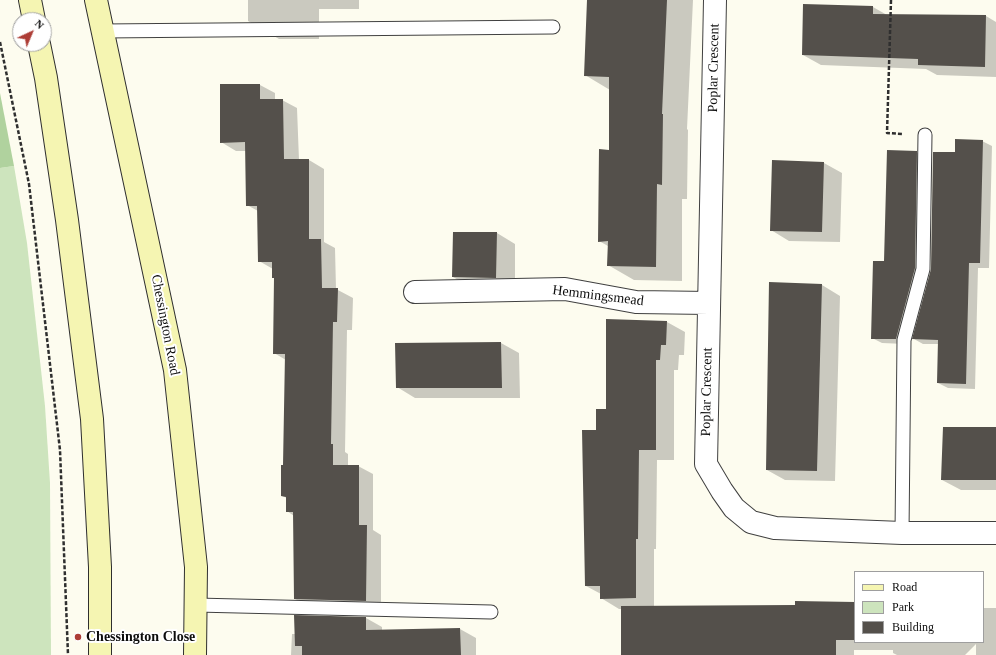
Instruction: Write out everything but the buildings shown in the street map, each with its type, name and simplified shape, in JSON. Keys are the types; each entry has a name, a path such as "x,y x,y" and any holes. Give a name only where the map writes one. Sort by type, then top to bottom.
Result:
{"main road":[{"path":"30,0 32,12"},
{"name":"Chessington Road","path":"96,0 175,370 196,567 195,655"},
{"path":"41,52 68,220 92,419 100,567 100,655"}],"street":[{"name":"Poplar Crescent","path":"715,0 706,464 734,508 751,522 775,528 902,533 996,533"},
{"name":"Hemmingsmead","path":"415,292 565,289 636,302 709,303"}],"lane":[{"path":"103,31 553,28"},
{"path":"902,533 904,340 923,269 925,135"},
{"path":"196,605 491,612"}],"path":[{"path":"891,0 887,133 925,135"},
{"path":"0,42 29,184 60,450 68,655"}],"green space":[{"path":"0,93 14,166 0,168"},
{"path":"14,166 27,243 45,406 50,483 51,655 0,655 0,168"}],"place":[{"name":"Chessington Close","path":"78,637"}]}
